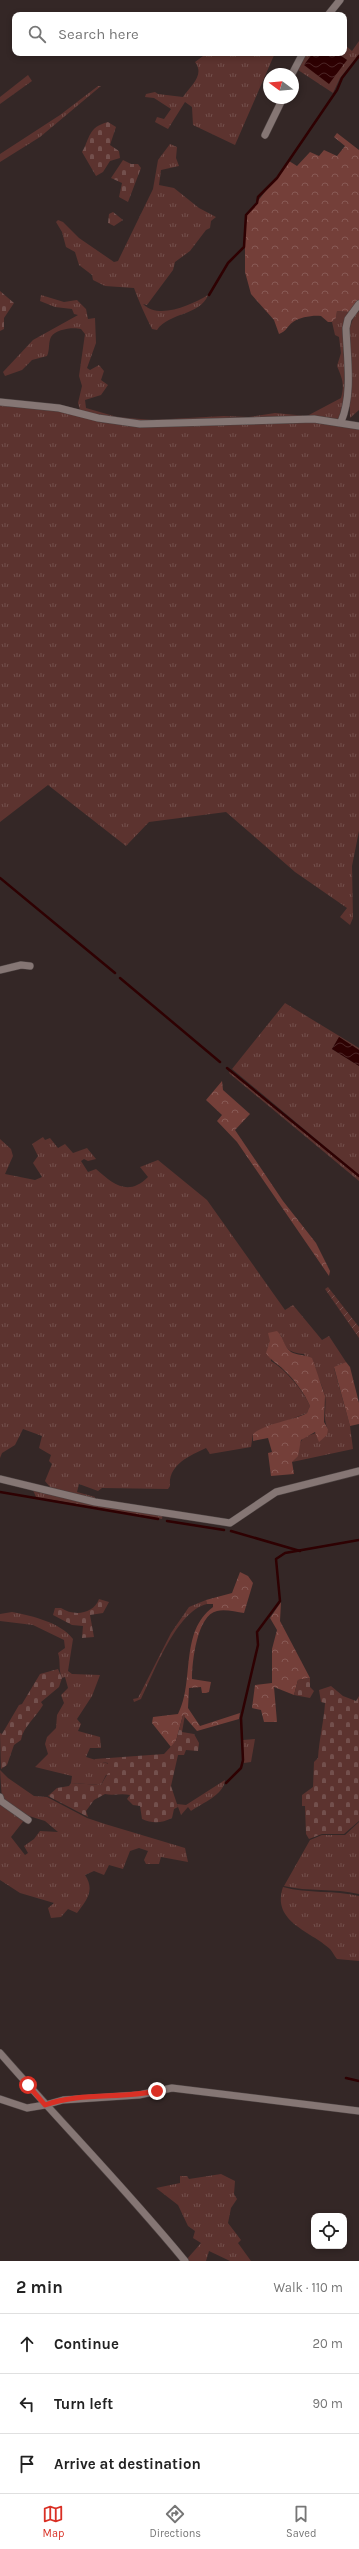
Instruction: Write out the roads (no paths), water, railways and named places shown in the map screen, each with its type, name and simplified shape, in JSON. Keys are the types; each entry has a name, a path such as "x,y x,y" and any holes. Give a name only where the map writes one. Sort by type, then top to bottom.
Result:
{"street":[{"path":"330,12 340,0"},
{"path":"295,68 301,56"},
{"path":"265,135 280,104"},
{"path":"341,422 346,412 346,328 348,319 359,304"},
{"path":"0,402 59,408 98,418 140,424 314,419 359,426"},
{"path":"0,970 21,965 30,966"},
{"path":"0,1480 81,1499 223,1523 236,1520 248,1509 276,1492 359,1471"},
{"path":"0,1797 1,1801 28,1820"},
{"path":"0,2053 45,2105 82,2142 185,2261"},
{"path":"0,2099 27,2108 63,2100 139,2095 172,2088 359,2111"}],"water":[{"path":"311,56 341,56 347,60 329,84 304,65"},
{"path":"339,1037 359,1050 359,1066 332,1049"}],"waterway":[{"path":"209,295 228,263 244,247 246,215 257,203 258,197 277,178 337,90 342,78 359,56"},
{"path":"0,878 115,973"},
{"path":"120,978 220,1062"},
{"path":"227,1068 359,1176"},
{"path":"0,1492 158,1519"},
{"path":"167,1521 224,1530"},
{"path":"231,1531 300,1551"},
{"path":"226,1783 241,1768 243,1760 241,1718 258,1645 257,1632 280,1601 276,1559 285,1553 359,1540"},
{"path":"346,2078 359,2081"}]}
